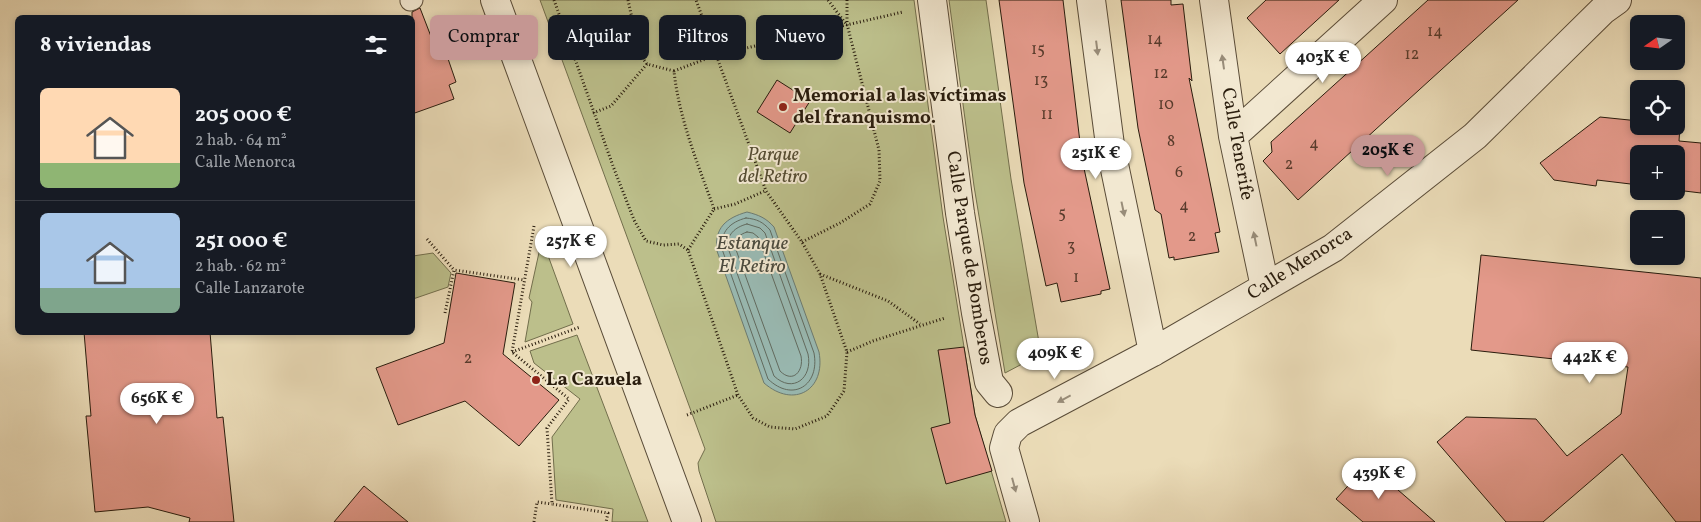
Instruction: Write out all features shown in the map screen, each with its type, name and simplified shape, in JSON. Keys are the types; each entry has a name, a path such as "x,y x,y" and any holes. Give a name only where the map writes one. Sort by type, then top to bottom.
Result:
{"street":[{"path":"495,0 687,522"},
{"path":"1091,0 1110,145 1153,352"},
{"name":"Calle Tenerife","path":"1214,0 1234,136 1265,287"},
{"path":"1234,136 1383,0"},
{"name":"Calle Menorca","path":"1025,522 1004,448 1008,434 1019,423 1153,352 1333,248 1475,136 1603,10 1617,0"},
{"name":"Calle Parque de Bomberos","path":"932,2 960,213 976,313 989,382 998,393"}],"path":[{"path":"554,0 593,113 634,220 646,241 662,245 679,244 688,250 738,395 753,418 770,427 796,429 827,416 844,391 847,352 820,274 802,242 766,191 718,60"},
{"path":"628,0 640,55 648,64 674,71 703,60"},
{"path":"696,0 701,15"},
{"path":"828,0 847,24"},
{"path":"802,242 840,223 870,204 880,181 879,150 847,24 847,0"},
{"path":"746,48 932,2"},
{"path":"593,113 611,106 648,64"},
{"path":"674,71 676,92 690,142 714,209"},
{"path":"688,250 714,209 735,204 766,191"},
{"path":"512,352 534,226"},
{"path":"427,239 454,270 524,280"},
{"path":"445,313 454,270"},
{"path":"820,274 888,301 921,324"},
{"path":"847,352 921,324 946,317 976,313"},
{"path":"512,352 580,328"},
{"path":"512,352 569,399 547,428 552,504"},
{"path":"687,415 738,395"},
{"path":"534,522 537,502 608,513 606,522"}],"green space":[{"name":"Parque del Retiro","path":"540,0 914,0 943,217 975,415 1006,522 716,522 699,471 698,463 705,449 562,60 649,60 649,15 548,15 548,22"},
{"path":"949,0 986,0 1011,179 1041,354 1005,373 974,186"},
{"path":"542,239 573,324 525,342 532,302 529,298"},
{"path":"433,253 451,273 448,287 415,298 415,256"},
{"path":"577,335 648,522 612,522 613,509 556,500 552,437 580,399 534,363 530,351"}],"water":[{"name":"Estanque El Retiro","path":"747,212 762,217 774,227 819,352 820,365 818,377 805,392 796,395 775,391 764,383 717,251 717,236 723,225 733,217"}],"building":[{"path":"999,0 1063,0 1082,159 1110,289 1101,291 1101,294 1061,302 1057,283 1046,286 1024,183"},
{"path":"1121,0 1171,0 1171,5 1183,4 1192,81 1189,78 1220,232 1215,233 1219,252 1174,260 1174,257 1169,258 1161,214 1155,210 1138,128"},
{"path":"1266,0 1339,0 1280,54 1247,18"},
{"path":"1428,0 1518,0 1298,200 1263,161 1272,152 1271,142"},
{"path":"420,8 430,34 430,60 448,60 456,82 449,85 454,99 415,113 415,15 412,15 412,12"},
{"name":"Memorial a las víctimas del franquismo.","path":"777,80 810,101 790,133 757,112"},
{"path":"1600,117 1630,120 1630,135 1679,135 1679,141 1701,143 1701,193 1685,191 1685,145 1630,145 1630,184 1597,180 1596,186 1554,180 1540,163"},
{"path":"1481,255 1701,278 1701,522 1676,522 1622,454 1543,522 1506,522 1437,442 1466,417 1536,419 1567,456 1621,414 1628,367 1471,350"},
{"path":"456,273 515,283 503,354 559,400 519,446 465,401 398,425 376,368 444,343"},
{"path":"84,335 210,335 217,418 223,417 234,522 189,522 190,518 148,507 95,512 86,416 91,416"},
{"path":"964,347 975,415 992,471 946,484 931,428 950,423 938,350"},
{"path":"1368,464 1435,522 1363,522 1336,499"},
{"path":"364,486 408,522 334,522"}],"place":[{"name":"Memorial a las víctimas del franquismo.","path":"783,107"},
{"name":"La Cazuela","path":"536,380"}]}
